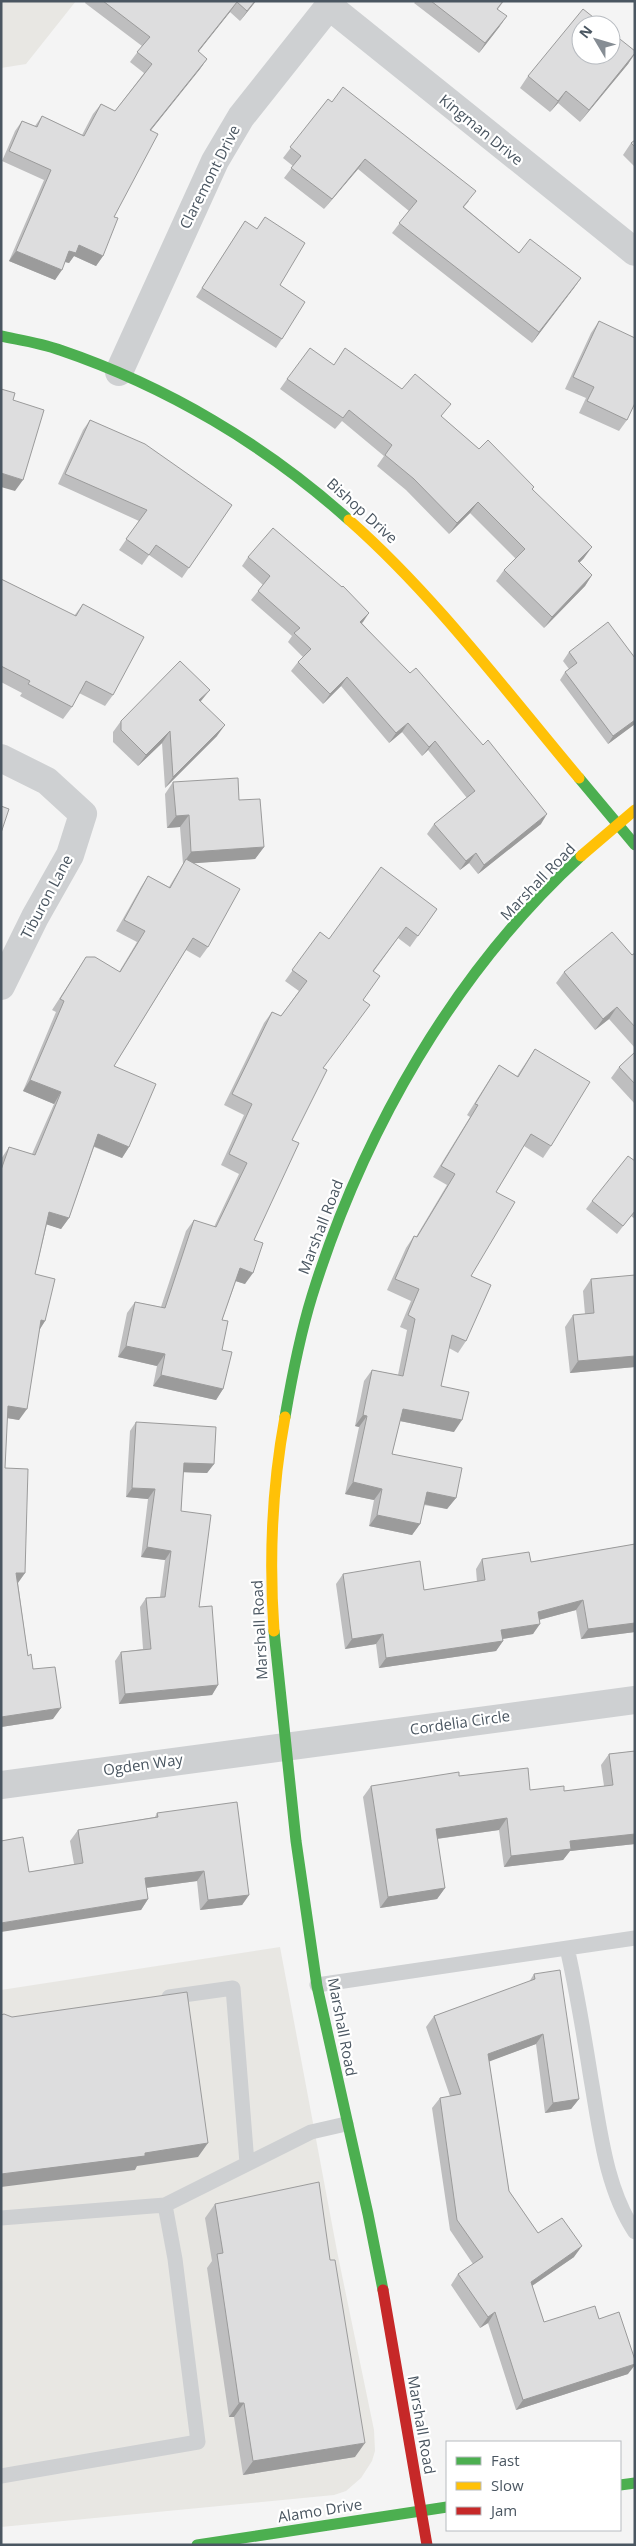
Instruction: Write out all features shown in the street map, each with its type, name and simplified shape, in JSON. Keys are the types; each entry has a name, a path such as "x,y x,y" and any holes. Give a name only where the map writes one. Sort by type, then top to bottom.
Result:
{"street":[{"name":"Kingman Drive","path":"331,4 625,246 635,252"},
{"name":"Claremont Drive","path":"119,372 215,161 241,117 331,4"},
{"name":"Bishop Drive","path":"1,336 58,349 119,372 224,426 317,491 378,544 433,604 616,824"},
{"name":"Tiburon Lane","path":"1,758 47,781 82,814 70,855 35,917 1,986"},
{"name":"Marshall Road","path":"427,2545 368,2213 346,2124 317,1985 293,1824 274,1648 272,1572 274,1505 282,1437 300,1340 324,1258 343,1207 381,1123 448,1012 514,926 616,824 635,810"},
{"path":"616,824 635,845"},
{"name":"Cordelia Circle","path":"286,1746 635,1700"},
{"name":"Ogden Way","path":"1,1785 286,1746"},
{"path":"621,2485 635,2483"},
{"name":"Alamo Drive","path":"197,2545 446,2507"}],"lane":[{"path":"317,1985 635,1938"},
{"path":"567,1948 577,1991 600,2133 622,2212 635,2232"},
{"path":"154,2000 233,1988 247,2163"},
{"path":"1,2218 166,2205 312,2132 346,2124"},
{"path":"1,2476 198,2442 175,2259 166,2205"}],"shaded area":[{"path":"1,1 76,1 26,64 1,68"},
{"path":"280,1947 337,2251 374,2430 375,2451 372,2461 361,2478 346,2491 334,2495 1,2527 1,1990"}],"building":[{"path":"103,1 255,1 247,11 237,2 198,51 207,59 150,130 158,134 114,217 118,218 103,256 79,245 76,253 69,251 62,270 16,251 51,170 9,151 22,121 37,127 42,116 84,136 101,104 115,111 152,64 137,52 150,37"},
{"path":"431,1 503,1 497,9 507,16 485,43"},
{"path":"583,9 590,15 578,15"},
{"path":"571,24 571,65 621,65 621,40 635,51 589,110 566,91 558,101 528,76"},
{"path":"343,87 476,191 463,207 519,253 530,239 581,278 539,332 399,223 417,201 365,159 332,199 291,168 301,156 290,147 328,99 332,102"},
{"path":"265,217 305,243 280,285 305,302 282,339 202,288 245,221 257,229"},
{"path":"599,321 635,338 635,403 627,420 587,401 594,387 573,377"},
{"path":"310,348 334,365 345,348 402,389 415,374 451,404 441,416 479,449 488,440 534,487 532,489 592,547 578,561 592,575 552,617 504,570 525,549 478,502 457,523 414,479 385,455 392,445 349,410 343,418 287,379"},
{"path":"1,389 15,393 13,400 44,410 23,480 1,473"},
{"path":"90,420 145,444 232,505 189,568 156,545 149,555 126,539 147,510 65,474"},
{"path":"273,528 343,586 369,613 360,622 410,673 416,668 483,745 488,740 547,814 484,865 476,853 466,861 434,824 475,791 435,741 429,747 408,723 396,733 347,677 330,694 298,662 311,649 294,633 300,628 258,591 270,576 248,557"},
{"path":"1,579 76,616 83,604 144,637 113,695 86,681 72,707 28,684 30,681 1,666"},
{"path":"608,622 635,658 635,720 613,736 565,672 577,663 569,652"},
{"path":"180,661 210,690 199,700 225,725 173,777 170,731 146,755 121,730 121,721"},
{"path":"238,778 239,800 260,799 264,847 191,852 189,815 176,816 173,782"},
{"path":"1,806 9,809 1,833"},
{"path":"186,859 240,889 208,947 193,938 114,1066 156,1084 129,1147 98,1134 69,1218 49,1212 35,1274 55,1279 45,1321 41,1320 27,1409 8,1406 5,1468 28,1469 25,1573 16,1573 28,1656 31,1654 33,1669 55,1667 61,1708 1,1717 1,1170 9,1147 35,1155 61,1092 30,1080 64,1001 60,999 86,957 95,957 120,972 145,931 124,920 148,876 170,888"},
{"path":"381,867 437,909 418,936 406,927 373,971 380,976 363,1000 370,1005 323,1068 327,1070 292,1140 299,1143 254,1240 263,1243 253,1273 240,1268 222,1320 228,1321 222,1350 232,1352 223,1389 161,1375 165,1354 126,1346 135,1302 165,1308 194,1220 216,1227 247,1163 229,1154 252,1104 232,1094 272,1012 281,1016 307,981 292,970 320,932 329,939"},
{"path":"612,932 632,955 635,953 635,1027 617,1007 603,1019 564,972"},
{"path":"535,1049 590,1082 551,1146 531,1134 496,1192 515,1202 471,1276 491,1285 466,1341 452,1335 441,1386 469,1392 462,1420 403,1409 392,1454 462,1468 456,1498 427,1492 420,1524 377,1515 382,1489 353,1482 367,1416 363,1415 372,1370 403,1376 415,1319 408,1315 419,1289 395,1279 414,1236 417,1237 455,1174 441,1166 478,1105 475,1104 499,1065 518,1077"},
{"path":"635,1052 635,1084 619,1067"},
{"path":"628,1156 635,1161 635,1211 623,1226 592,1201"},
{"path":"635,1275 635,1356 578,1361 573,1315 594,1313 591,1279"},
{"path":"136,1422 216,1427 214,1464 184,1463 181,1511 211,1515 199,1607 212,1606 218,1685 125,1694 121,1652 151,1649 146,1598 165,1597 171,1551 147,1547 155,1489 132,1488"},
{"path":"635,1544 635,1623 588,1629 583,1600 538,1612 540,1624 501,1630 503,1641 386,1658 383,1634 352,1639 343,1574 420,1561 424,1590 485,1580 482,1559 529,1552 531,1562"},
{"path":"635,1751 635,1834 570,1841 571,1849 511,1856 507,1818 436,1829 445,1888 388,1897 371,1786 459,1772 459,1776 528,1768 530,1790 564,1786 564,1791 613,1785 609,1754"},
{"path":"237,1802 249,1895 208,1900 204,1871 145,1878 148,1899 1,1923 1,1841 23,1837 29,1872 83,1863 78,1830 158,1817 157,1813"},
{"path":"560,1970 579,2099 553,2103 543,2034 488,2054 509,2191 538,2233 562,2218 582,2246 531,2282 544,2322 595,2306 599,2319 619,2312 635,2364 523,2400 495,2312 488,2317 458,2274 483,2257 457,2220 440,2098 461,2094 434,2016 535,1979 534,1974"},
{"path":"187,1992 208,2143 145,2153 145,2156 1,2174 1,2015 4,2014 12,2017"},
{"path":"319,2182 330,2260 335,2260 365,2443 253,2461 244,2403 239,2403 217,2254 223,2253 215,2204"}],"traffic: fast":[{"path":"1,336 60,350 138,381 176,400 213,420 284,467 349,520"},
{"path":"579,778 635,845"},
{"path":"285,1417 297,1356 312,1296 333,1235 358,1174 386,1115 418,1058 454,1003 493,951 535,901 581,856"},
{"path":"274,1631 296,1841 317,1986 383,2290"},
{"path":"621,2485 635,2483"},
{"path":"197,2545 446,2507"}],"traffic: slow":[{"path":"349,520 381,549 440,612 579,778"},
{"path":"581,856 635,810"},
{"path":"274,1631 272,1577 274,1497 285,1417"}],"traffic: jam":[{"path":"383,2290 427,2545"}]}
